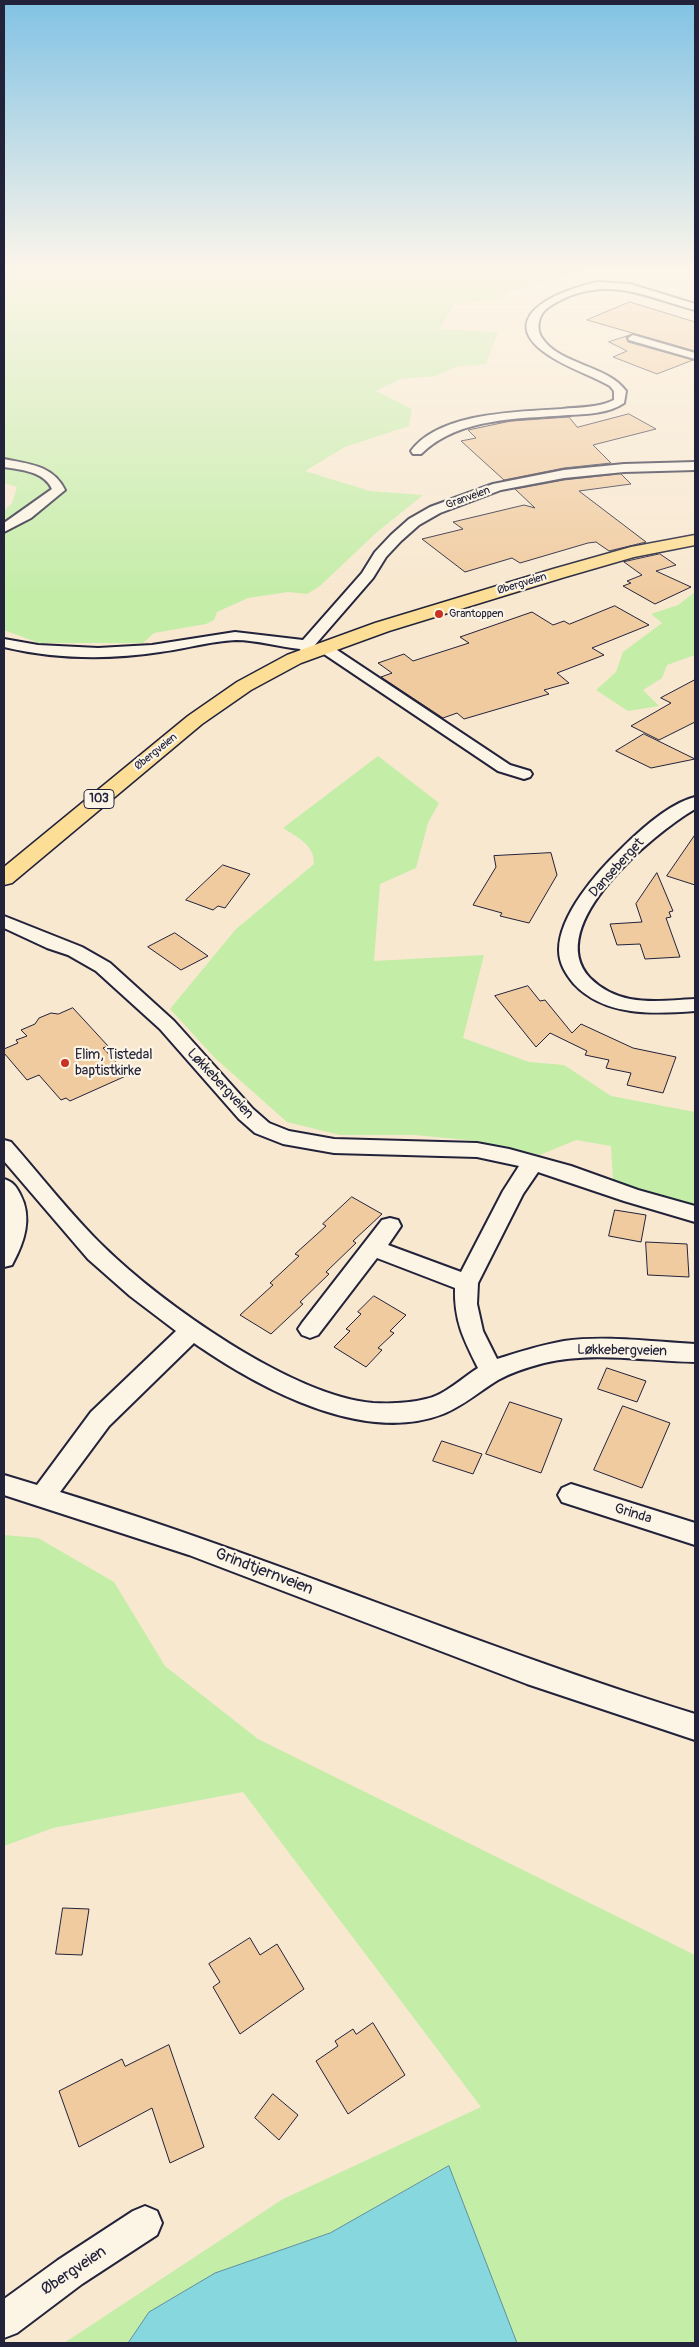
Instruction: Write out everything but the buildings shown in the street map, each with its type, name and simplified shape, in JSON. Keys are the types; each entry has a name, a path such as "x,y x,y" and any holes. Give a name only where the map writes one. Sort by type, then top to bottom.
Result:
{"main road":[{"name":"Øbergveien","path":"4,878 195,720 244,686 313,648 631,552 695,540"}],"street":[{"path":"417,451 422,443 430,437 468,423 610,407 620,401 620,391 614,384 602,378"},
{"path":"4,463 46,474 56,481 59,490 26,515 4,528"},
{"name":"Granveien","path":"313,648 368,575 380,555 414,522 435,510 474,494 547,477 624,468 695,466"},
{"name":"Øbergveien","path":"4,644 34,649 128,652 220,637 258,636 313,648 504,768 524,774"},
{"name":"Danseberget","path":"695,802 650,832 610,871 581,909 568,943 567,956 575,976 584,985 606,998 645,1007 695,1005"},
{"name":"Løkkebergveien","path":"4,922 74,951 103,967 166,1025 246,1114 262,1128 283,1137 334,1146 478,1150 509,1156 571,1174 632,1196 695,1214"},
{"name":"Løkkebergveien","path":"4,1147 76,1231 111,1267 192,1330 258,1370 304,1392 358,1411 378,1414 404,1413 438,1406 492,1372 526,1359 574,1349 604,1348 695,1353"},
{"path":"492,1372 471,1331 466,1304 467,1283 514,1191 532,1164"},
{"path":"4,1187 16,1204 17,1210 11,1242 4,1259"},
{"path":"310,1329 390,1226"},
{"path":"373,1248 467,1283"},
{"path":"43,1496 100,1419 192,1330"},
{"name":"Grindtjernveien","path":"4,1485 43,1496 219,1555 538,1676 616,1704 695,1727"},
{"name":"Grinda","path":"571,1495 695,1534"},
{"name":"Øbergveien","path":"4,2320 70,2272 145,2223"}],"green space":[{"path":"4,378 418,378 401,379 376,391 412,409 409,426 345,447 305,471 370,491 423,495 376,533 320,586 307,594 288,592 248,598 217,612 214,620 206,624 154,633 143,643 39,643 4,630 4,511 12,503 17,487 4,483"},
{"path":"695,592 695,655 667,665 662,678 643,690 659,706 628,711 596,690 616,672 623,652 662,623 651,614 678,605"},
{"path":"378,756 439,803 428,823 416,868 380,884 374,961 484,955 463,1038 529,1062 564,1065 611,1096 695,1112 695,1204 673,1202 613,1180 611,1146 576,1140 540,1155 478,1141 414,1135 340,1135 287,1122 216,1059 170,1009 236,929 314,864 308,846 283,828"},
{"path":"4,1535 38,1538 114,1582 165,1666 258,1739 695,1955 695,2343 517,2343 449,2166 330,2233 215,2273 149,2312 128,2343 64,2343 283,2199 481,2107 243,1792 53,1828 4,1846"}],"water":[{"path":"449,2166 517,2343 128,2343 149,2312 215,2273 330,2233"}],"place":[{"name":"Grantoppen","path":"439,614"},
{"name":"Elim, Tistedal baptistkirke","path":"65,1063"}]}
